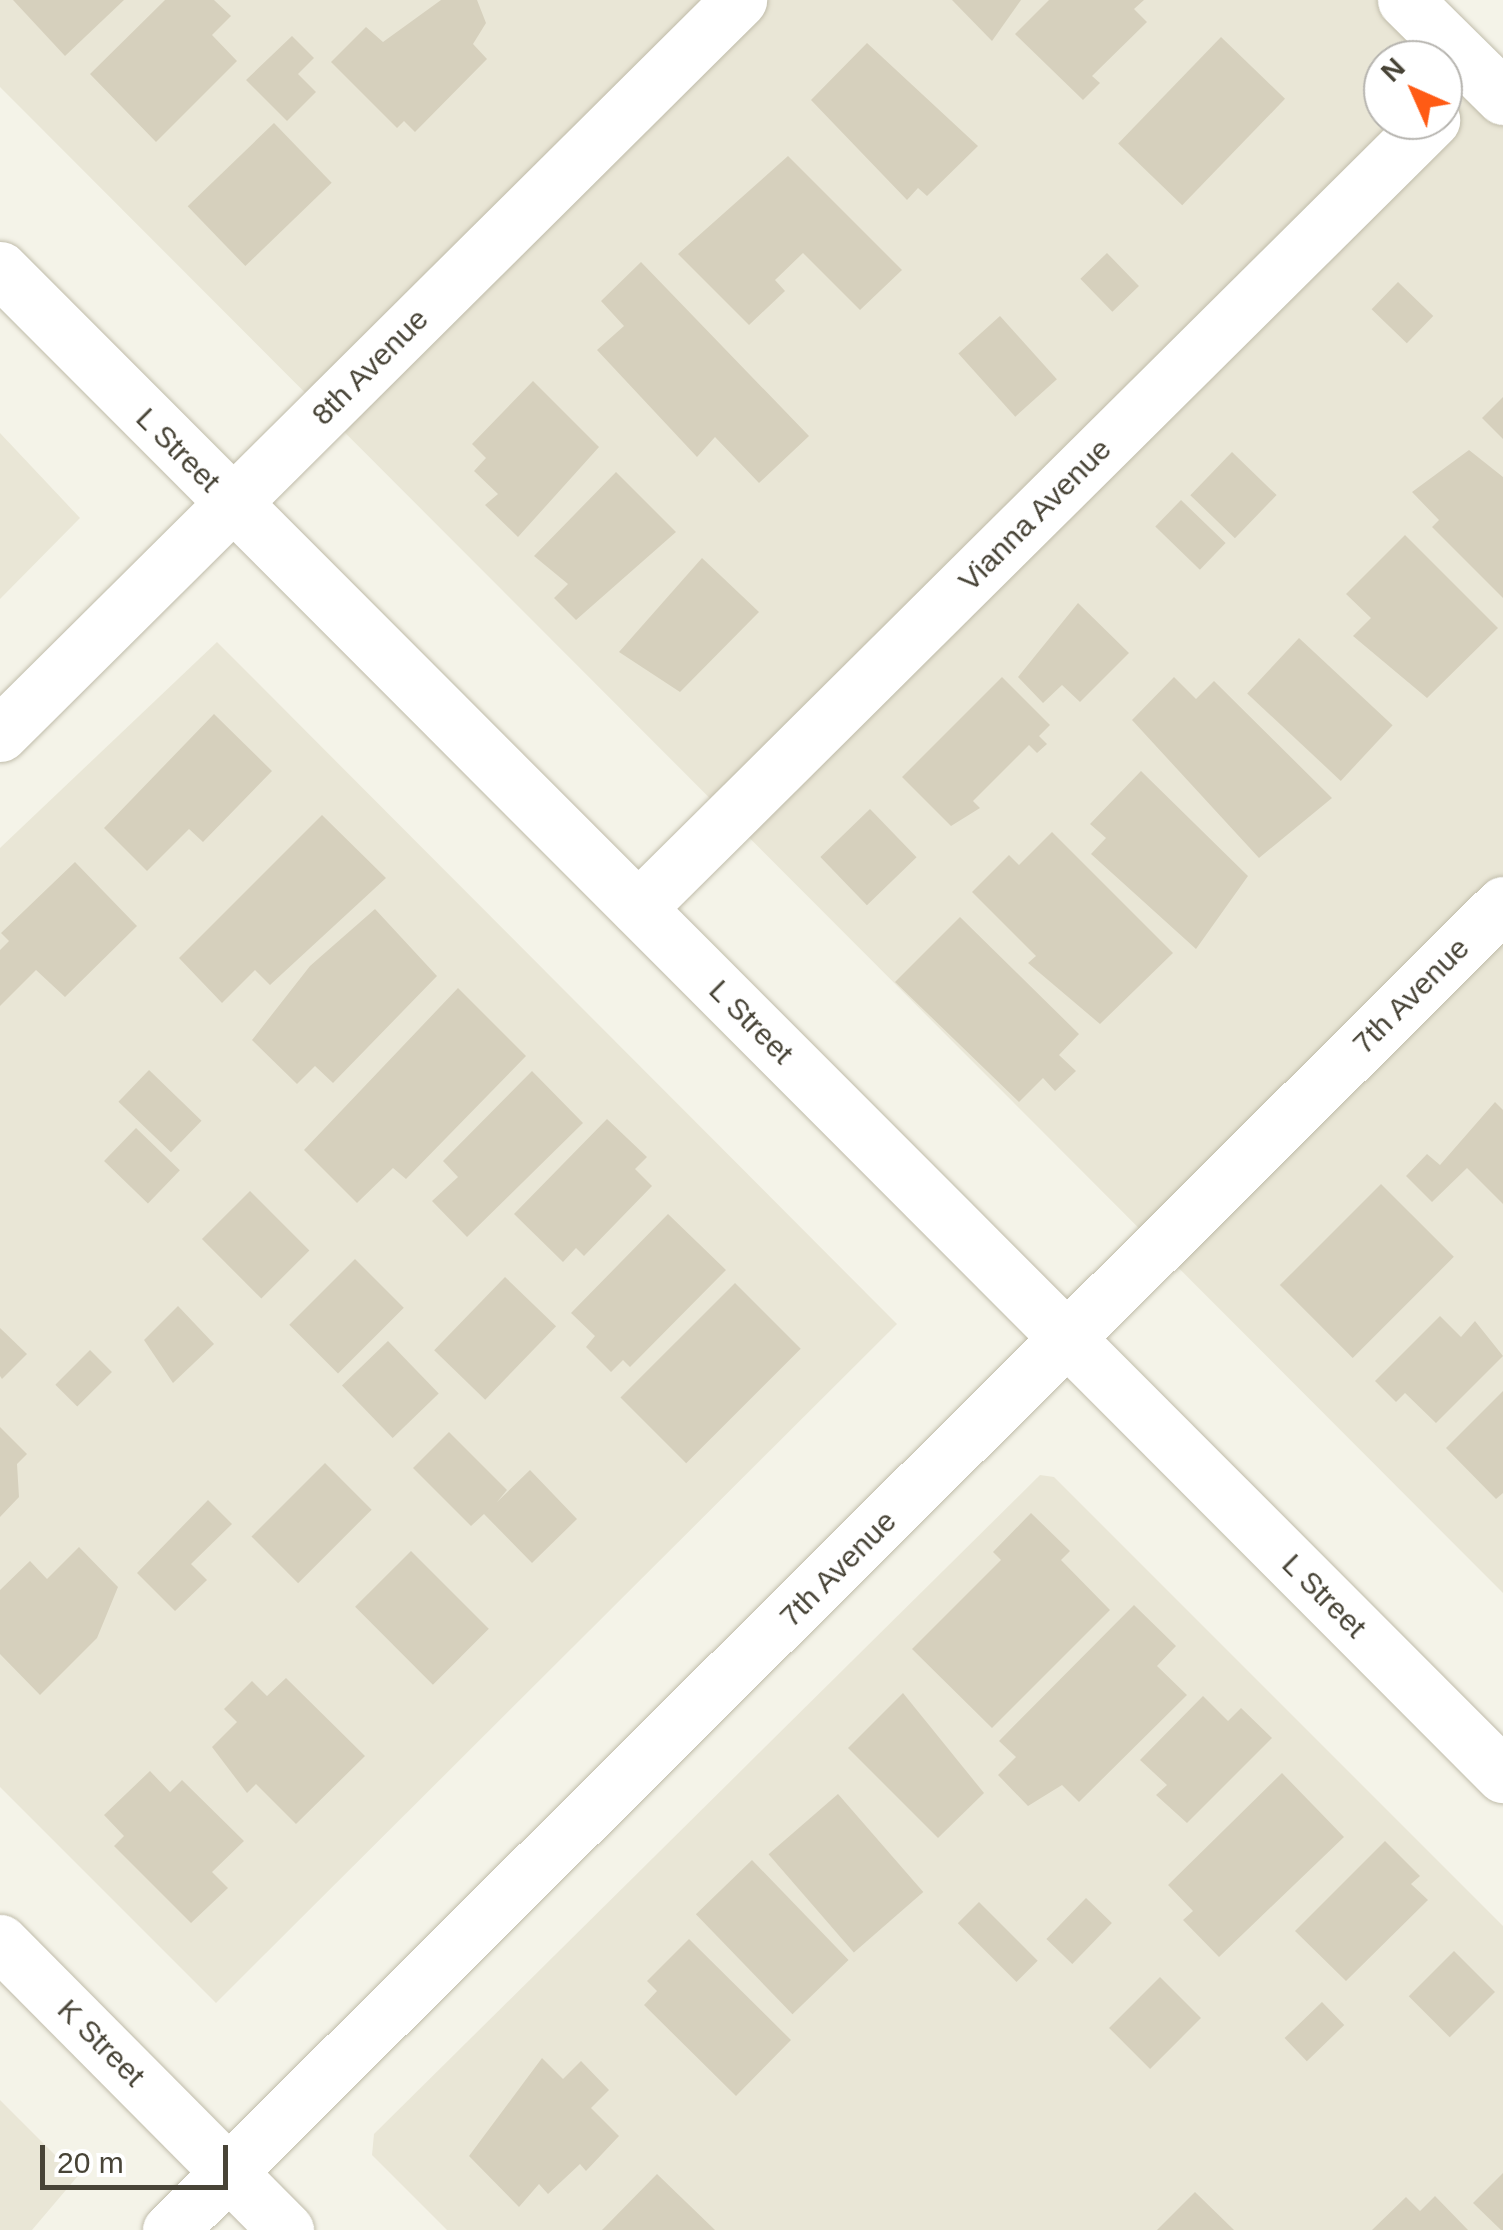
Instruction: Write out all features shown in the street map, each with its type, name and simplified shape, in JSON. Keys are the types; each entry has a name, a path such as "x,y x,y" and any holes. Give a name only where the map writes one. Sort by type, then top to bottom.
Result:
{"street":[{"name":"8th Avenue","path":"0,734 739,0"},
{"path":"1405,0 1475,93"},
{"name":"Vianna Avenue","path":"638,908 1412,140"},
{"name":"L Street","path":"0,269 1503,1775"},
{"name":"7th Avenue","path":"170,2230 1503,904"},
{"name":"K Street","path":"0,1942 286,2230"}],"shaded area":[{"path":"0,0 1389,0 1428,40 1363,40 1363,140 1463,140 1463,76 1503,117 1503,1593 0,87"},
{"path":"0,433 80,518 0,599"},
{"path":"217,642 897,1324 216,2003 0,1787 0,848"},
{"path":"1040,1475 1054,1477 1503,1926 1503,2230 447,2230 372,2155 374,2134"},
{"path":"0,2100 77,2177 32,2230 0,2230"}],"building":[{"path":"13,0 124,0 65,56"},
{"path":"165,0 214,0 231,16 212,35 237,61 156,142 90,74"},
{"path":"441,0 477,0 486,23 473,44 487,59 415,132 404,121 397,128 331,62 366,27 383,42"},
{"path":"952,0 1021,0 992,41"},
{"path":"1049,0 1144,0 1134,9 1147,22 1092,76 1100,83 1083,100 1015,34"},
{"path":"292,36 314,58 298,74 316,92 287,121 246,80"},
{"path":"1221,37 1285,99 1182,205 1118,143"},
{"path":"867,43 978,146 927,196 918,188 907,200 811,100"},
{"path":"274,123 332,183 245,266 188,206"},
{"path":"788,156 902,270 860,310 803,253 775,280 785,291 749,325 678,254"},
{"path":"1107,253 1139,286 1112,312 1080,279"},
{"path":"641,262 809,436 759,483 715,437 697,457 597,350 624,326 601,301"},
{"path":"1398,282 1433,316 1407,343 1372,309"},
{"path":"1000,316 1057,379 1015,417 958,353"},
{"path":"533,381 599,447 518,537 485,505 498,494 474,471 486,458 472,444"},
{"path":"1503,397 1503,439 1482,418"},
{"path":"1469,450 1503,477 1503,598 1432,527 1439,520 1412,492"},
{"path":"1232,452 1277,495 1235,538 1190,495"},
{"path":"616,472 676,532 576,620 554,598 568,584 534,556"},
{"path":"1181,500 1226,543 1200,570 1155,527"},
{"path":"1405,535 1498,628 1427,698 1353,636 1371,618 1346,594"},
{"path":"702,558 759,612 680,692 619,652"},
{"path":"1078,603 1129,653 1080,702 1062,685 1043,703 1018,677"},
{"path":"1299,638 1393,725 1341,781 1247,694"},
{"path":"1002,677 1050,725 1039,736 1047,744 1037,753 1029,745 973,801 980,808 951,826 902,777"},
{"path":"1174,677 1196,699 1214,681 1332,798 1259,858 1132,720"},
{"path":"214,714 272,771 203,842 189,829 147,871 104,828"},
{"path":"1141,771 1248,876 1196,949 1091,854 1106,838 1090,824"},
{"path":"870,809 917,857 867,905 820,857"},
{"path":"322,815 386,878 270,985 255,970 222,1003 179,958"},
{"path":"1052,832 1173,953 1100,1024 1028,963 1036,956 972,892 1009,855 1019,865"},
{"path":"75,862 137,926 65,997 36,970 0,1006 0,950 9,941 1,933"},
{"path":"375,909 437,976 333,1083 315,1066 297,1084 252,1040 310,966"},
{"path":"960,917 1079,1034 1059,1055 1076,1071 1055,1091 1043,1078 1019,1102 895,982"},
{"path":"458,988 526,1056 406,1179 393,1168 357,1203 304,1150"},
{"path":"149,1070 202,1121 171,1152 118,1102"},
{"path":"532,1071 583,1123 467,1237 432,1201 458,1177 443,1161"},
{"path":"1495,1102 1503,1110 1503,1204 1467,1168 1432,1202 1406,1176 1427,1154 1440,1165"},
{"path":"607,1119 647,1157 635,1169 652,1186 584,1256 576,1248 563,1262 514,1214"},
{"path":"136,1128 180,1170 148,1203 104,1161"},
{"path":"1381,1184 1454,1257 1353,1358 1280,1285"},
{"path":"250,1191 309,1250 261,1298 202,1239"},
{"path":"668,1214 726,1270 630,1367 623,1360 611,1372 586,1347 595,1336 571,1313"},
{"path":"355,1259 404,1308 338,1374 289,1325"},
{"path":"505,1277 556,1326 485,1400 434,1350"},
{"path":"735,1283 801,1349 686,1463 620,1398"},
{"path":"178,1306 214,1344 173,1383 144,1340"},
{"path":"1440,1316 1461,1337 1475,1321 1503,1356 1436,1423 1405,1393 1396,1402 1375,1381"},
{"path":"0,1328 27,1354 2,1379 0,1376"},
{"path":"388,1341 439,1394 393,1438 342,1385"},
{"path":"90,1350 112,1372 77,1407 55,1385"},
{"path":"1503,1391 1503,1493 1496,1499 1446,1448"},
{"path":"0,1427 27,1454 17,1464 19,1497 0,1517"},
{"path":"449,1432 507,1490 497,1502 530,1470 577,1519 532,1563 484,1514 471,1526 413,1468"},
{"path":"325,1463 372,1510 298,1583 251,1537"},
{"path":"208,1500 232,1524 191,1564 207,1580 175,1611 137,1573"},
{"path":"1031,1513 1070,1551 1061,1560 1110,1610 992,1728 912,1649 1001,1560 993,1552"},
{"path":"79,1547 118,1587 97,1638 40,1695 0,1654 0,1590 30,1561 47,1579"},
{"path":"411,1551 489,1629 433,1685 355,1607"},
{"path":"1134,1605 1176,1646 1157,1666 1187,1695 1079,1802 1062,1785 1028,1806 998,1775 1016,1757 999,1741"},
{"path":"286,1678 365,1756 296,1824 256,1784 247,1793 212,1747 237,1722 224,1709 252,1681 267,1696"},
{"path":"903,1693 984,1793 938,1838 848,1748"},
{"path":"1203,1696 1228,1721 1241,1708 1272,1738 1187,1823 1156,1795 1167,1785 1140,1760"},
{"path":"150,1771 170,1792 182,1780 244,1841 212,1872 228,1888 191,1923 114,1846 124,1836 104,1815"},
{"path":"1282,1773 1344,1837 1219,1957 1183,1920 1193,1911 1168,1885"},
{"path":"838,1794 923,1892 854,1952 769,1854"},
{"path":"1385,1841 1420,1876 1411,1884 1428,1900 1346,1981 1295,1931"},
{"path":"752,1860 849,1960 792,2014 696,1914"},
{"path":"1086,1898 1112,1923 1072,1964 1046,1939"},
{"path":"979,1902 1038,1961 1016,1982 958,1923"},
{"path":"689,1939 791,2040 736,2096 644,2005 657,1991 647,1981"},
{"path":"1454,1951 1495,1992 1450,2037 1409,1996"},
{"path":"1160,1977 1201,2018 1150,2069 1109,2028"},
{"path":"1322,2002 1344,2025 1307,2061 1285,2038"},
{"path":"542,2058 563,2079 581,2061 609,2090 591,2108 619,2136 586,2171 580,2164 548,2194 539,2184 519,2207 469,2156"},
{"path":"1503,2173 1503,2230 1501,2230 1473,2203"},
{"path":"657,2174 715,2230 602,2230"},
{"path":"1195,2192 1234,2230 1157,2230"},
{"path":"1435,2196 1468,2230 1372,2230 1406,2197 1420,2211"}]}
